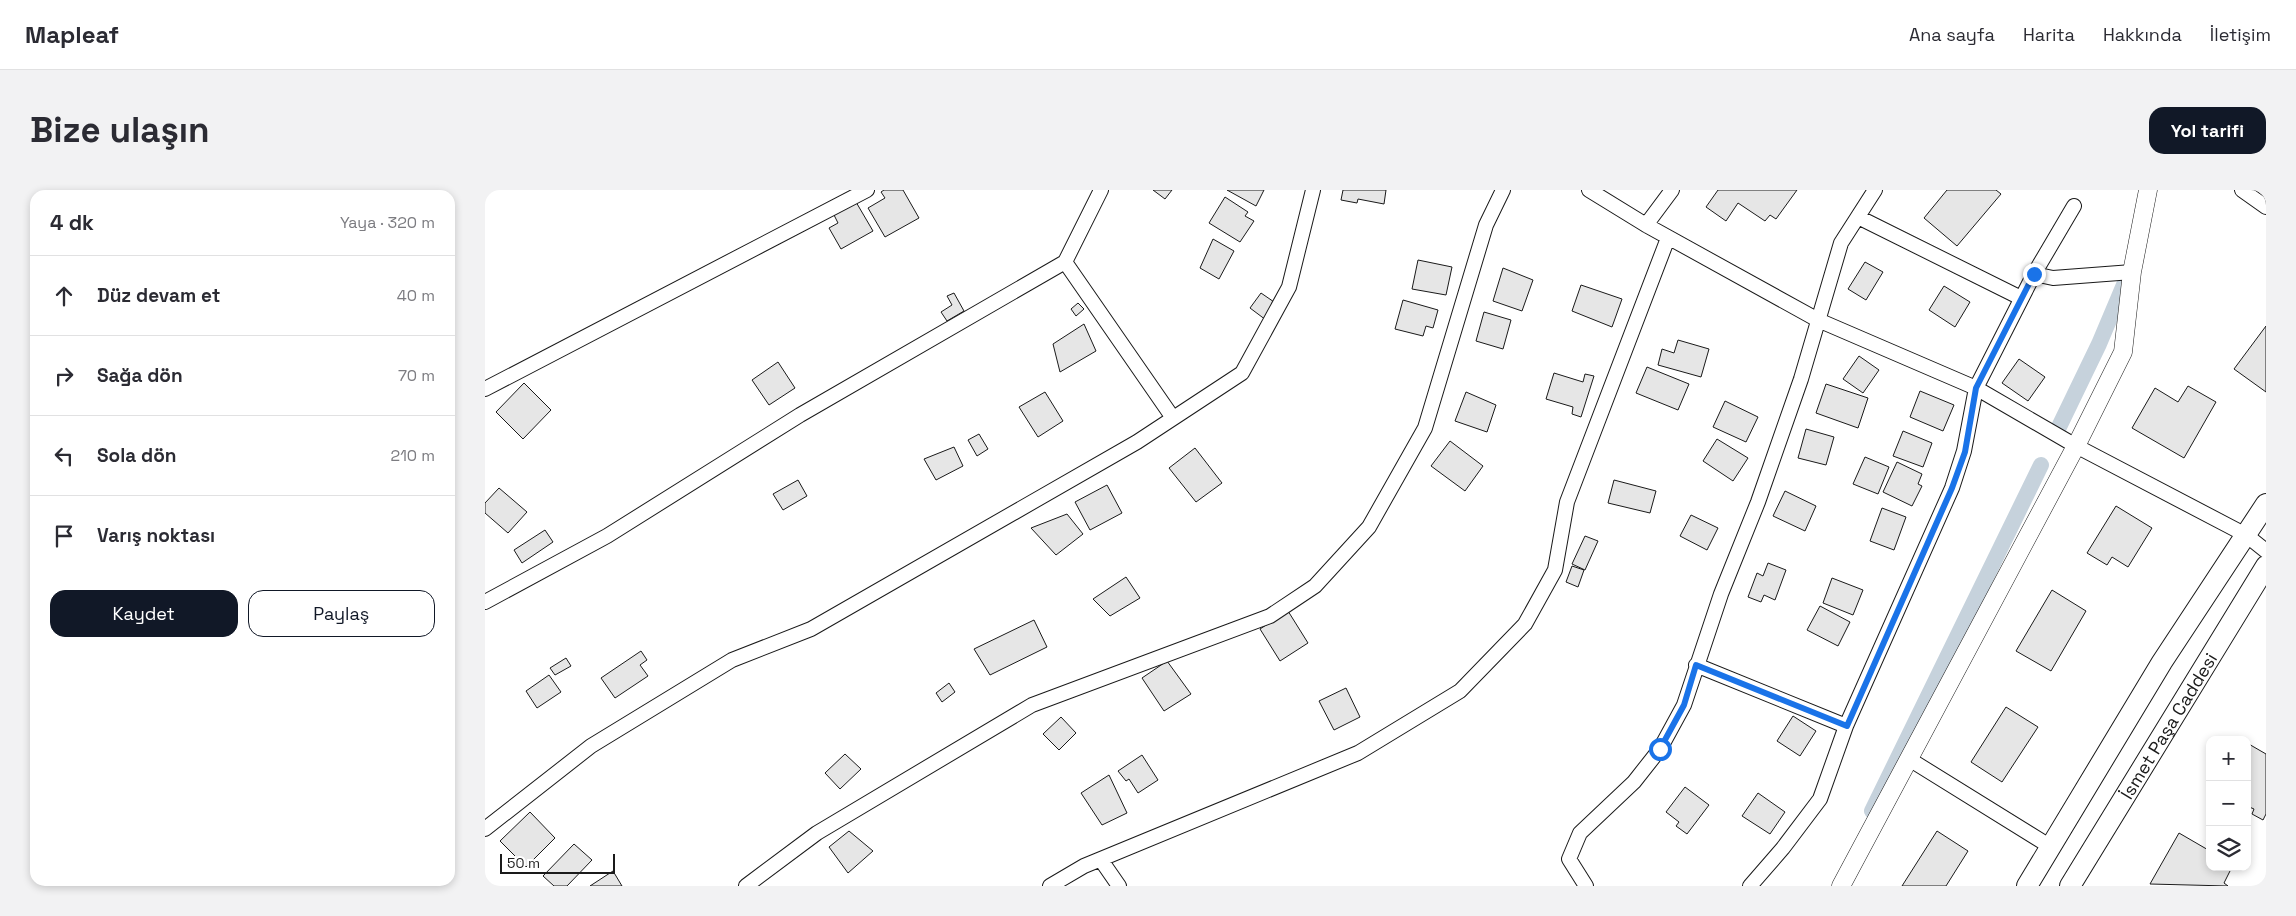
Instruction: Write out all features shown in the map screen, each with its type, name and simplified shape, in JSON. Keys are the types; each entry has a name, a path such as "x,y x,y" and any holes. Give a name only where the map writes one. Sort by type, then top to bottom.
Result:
{"main road":[{"path":"2027,886 2162,662 2266,504"},
{"name":"İsmet Paşa Caddesi","path":"2075,884 2266,566"}],"street":[{"path":"485,389 867,190"},
{"path":"485,602 607,536 800,415 1065,262 1101,190"},
{"path":"485,830 591,746 724,665 811,629 1137,442 1242,373 1289,287 1313,190"},
{"path":"746,886 817,833 1032,705 1270,616 1315,586 1369,527 1425,428 1486,225 1503,190"},
{"path":"1589,190 1668,238 1819,320 1976,388 2076,446 2246,535 2266,551"},
{"path":"1646,225 1671,190"},
{"path":"1586,886 1569,859 1581,833 1633,782 1660,749 1684,705 1721,594 1758,502 1801,378 1841,243 1875,190"},
{"path":"1841,886 2076,446 2123,352 2133,272 2148,190"},
{"path":"2242,190 2266,207"},
{"path":"1750,886 1783,848 1820,799 1847,726 1952,488 1965,452 1976,388 2021,298 2074,206"},
{"path":"1858,217 2021,298"},
{"path":"1050,886 1085,866 1358,754 1461,691 1525,624 1555,570 1567,502 1668,238"},
{"path":"1065,262 1173,418"},
{"path":"2034,274 2053,278 2133,272"},
{"path":"1696,665 1847,726"},
{"path":"1909,759 2051,847"},
{"path":"1101,860 1119,886"}],"building":[{"path":"884,190 903,190 919,218 885,237 868,208 885,198 881,192"},
{"path":"1153,190 1172,190 1165,199"},
{"path":"1227,190 1264,190 1256,206"},
{"path":"1343,190 1386,190 1384,204 1358,199 1357,203 1341,200"},
{"path":"1718,190 1797,190 1776,219 1770,215 1765,221 1738,203 1726,221 1706,207"},
{"path":"1947,190 1996,190 2001,194 1957,246 1924,218"},
{"path":"1225,197 1248,212 1245,216 1254,221 1240,242 1209,223"},
{"path":"856,202 873,231 841,249 829,228 838,223 834,215"},
{"path":"1213,239 1234,251 1219,279 1200,268"},
{"path":"1418,260 1452,267 1446,295 1412,289"},
{"path":"1865,262 1883,272 1866,300 1848,289"},
{"path":"1503,268 1533,280 1522,311 1493,301"},
{"path":"1581,285 1622,299 1612,327 1572,311"},
{"path":"1944,286 1970,302 1955,327 1929,310"},
{"path":"954,293 964,311 947,321 941,312 952,305 947,296"},
{"path":"1261,293 1277,304 1266,320 1250,308"},
{"path":"1403,300 1438,310 1433,328 1426,326 1423,336 1395,329"},
{"path":"1078,303 1084,309 1076,316 1071,309"},
{"path":"1484,312 1511,320 1503,349 1476,341"},
{"path":"1084,324 1096,351 1060,372 1053,344"},
{"path":"2266,326 2266,392 2234,369"},
{"path":"1678,340 1709,349 1701,377 1658,365 1662,349 1674,353"},
{"path":"1859,356 1879,370 1863,393 1843,379"},
{"path":"2019,359 2045,377 2028,401 2002,383"},
{"path":"778,362 795,388 769,405 752,380"},
{"path":"1647,367 1689,384 1678,410 1636,393"},
{"path":"1554,373 1583,382 1585,374 1594,376 1581,417 1572,414 1573,407 1546,399"},
{"path":"524,383 551,410 523,439 496,412"},
{"path":"1826,384 1868,398 1858,428 1816,413"},
{"path":"2188,386 2216,402 2184,458 2132,428 2155,388 2178,402"},
{"path":"1920,391 1954,405 1943,431 1910,417"},
{"path":"1045,392 1063,421 1038,437 1019,407"},
{"path":"1466,392 1496,405 1487,432 1455,421"},
{"path":"1725,401 1758,417 1746,442 1713,427"},
{"path":"1806,429 1834,437 1826,465 1798,458"},
{"path":"1903,431 1932,443 1923,467 1893,456"},
{"path":"979,434 988,449 977,456 968,440"},
{"path":"1717,439 1748,458 1733,481 1703,461"},
{"path":"1450,441 1483,466 1465,491 1431,466"},
{"path":"954,447 963,466 936,480 924,459"},
{"path":"1195,448 1222,483 1196,502 1169,468"},
{"path":"1865,457 1889,467 1878,494 1853,484"},
{"path":"1897,462 1922,474 1918,484 1922,486 1912,506 1883,492"},
{"path":"798,480 807,496 783,510 773,494"},
{"path":"1614,480 1656,491 1650,513 1608,503"},
{"path":"1107,485 1122,513 1090,530 1075,502"},
{"path":"499,488 527,512 508,533 485,513 485,503"},
{"path":"1785,491 1816,506 1805,531 1773,516"},
{"path":"2116,506 2152,528 2128,567 2112,557 2107,565 2087,553"},
{"path":"1882,508 1906,517 1894,550 1870,541"},
{"path":"1067,514 1083,534 1056,555 1031,528"},
{"path":"1691,515 1718,528 1707,550 1680,536"},
{"path":"545,530 553,542 522,563 514,550"},
{"path":"1585,536 1598,541 1585,570 1572,564"},
{"path":"1768,563 1786,570 1775,600 1764,595 1761,602 1748,597 1757,573 1763,576"},
{"path":"1572,566 1584,570 1578,587 1566,582"},
{"path":"1126,577 1140,598 1110,616 1093,599"},
{"path":"1832,578 1863,590 1853,615 1823,603"},
{"path":"2052,590 2086,611 2051,671 2016,651"},
{"path":"1820,606 1850,622 1838,646 1807,630"},
{"path":"1288,611 1308,643 1280,661 1260,629"},
{"path":"1034,620 1047,647 990,675 974,649"},
{"path":"641,651 647,660 640,665 648,676 615,698 601,678"},
{"path":"566,658 571,666 555,675 550,668"},
{"path":"1167,661 1191,694 1164,711 1142,678"},
{"path":"549,675 561,692 537,708 526,691"},
{"path":"949,683 955,692 942,702 936,693"},
{"path":"1346,688 1360,717 1334,730 1319,701"},
{"path":"2006,707 2038,727 2002,782 1971,762"},
{"path":"1793,716 1816,731 1800,756 1777,741"},
{"path":"1061,717 1076,733 1059,750 1043,734"},
{"path":"2251,745 2266,754 2266,814 2263,820 2252,814 2254,809 2251,808"},
{"path":"845,754 861,769 840,789 825,773"},
{"path":"1142,755 1158,780 1138,793 1129,779 1126,781 1118,771"},
{"path":"1109,775 1127,813 1102,825 1081,793"},
{"path":"1685,787 1709,805 1687,834 1676,826 1679,822 1666,812"},
{"path":"1758,793 1785,812 1770,834 1742,816"},
{"path":"530,812 555,838 526,867 500,841"},
{"path":"849,831 873,851 848,873 829,847"},
{"path":"1937,831 1968,851 1946,886 1902,886"},
{"path":"2179,833 2206,849 2206,871 2230,871 2224,883 2228,886 2150,884"},
{"path":"574,844 592,860 567,886 554,886 543,876"},
{"path":"613,871 622,886 590,886"}],"waterway":[{"path":"2058,429 2099,344 2126,280"},
{"path":"1872,811 2041,465"}],"route":[{"path":"1660,749 1684,705 1696,665 1847,726 1952,488 1965,452 1976,388 2034,274"}]}
